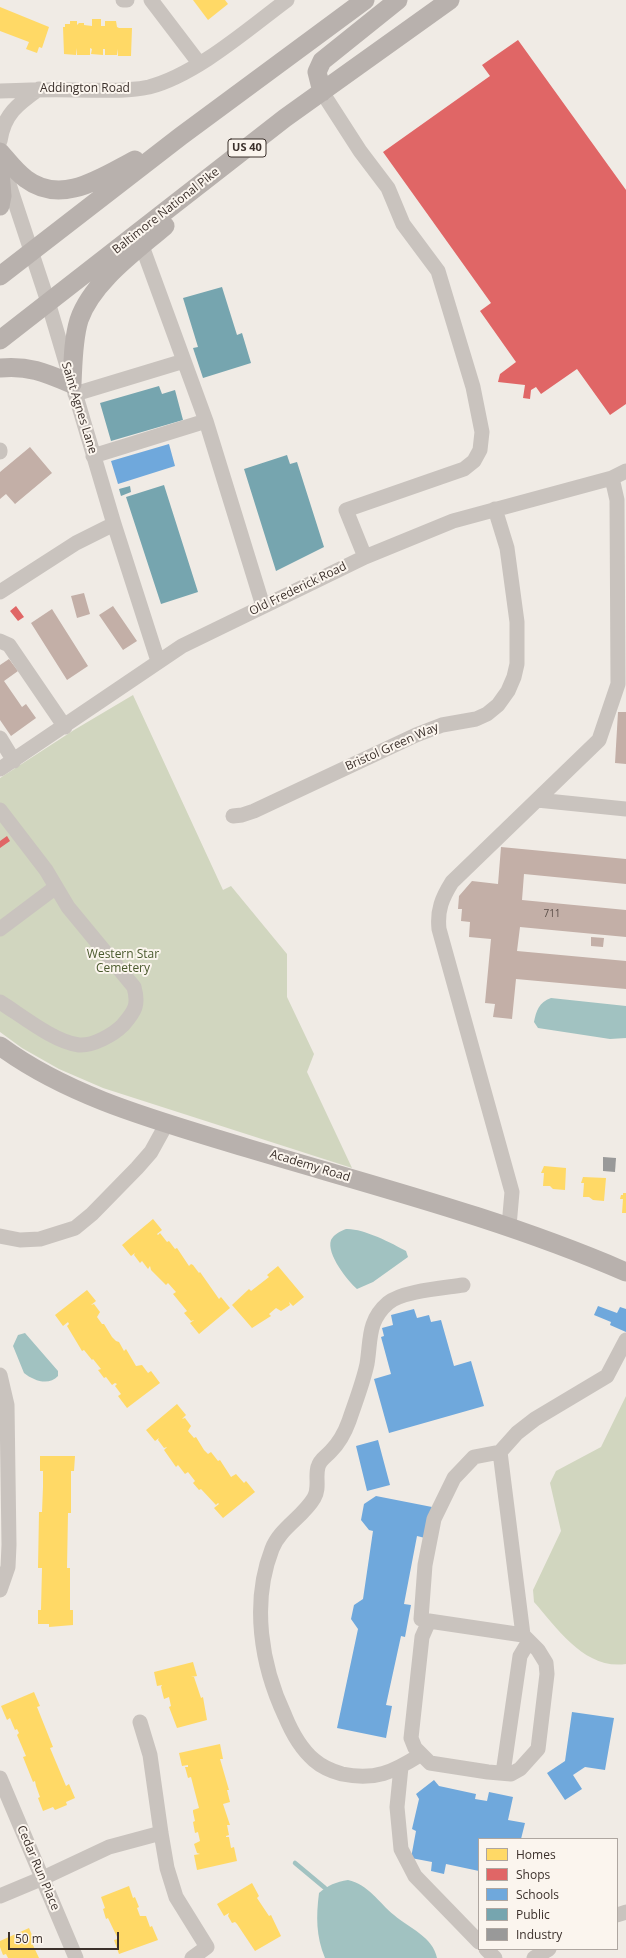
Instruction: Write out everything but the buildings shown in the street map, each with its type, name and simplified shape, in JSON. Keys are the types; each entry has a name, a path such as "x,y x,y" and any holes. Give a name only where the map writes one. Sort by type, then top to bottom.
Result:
{"main road":[{"path":"0,276 181,136 365,0"},
{"path":"322,92 317,72 322,61 398,0"},
{"name":"Baltimore National Pike","path":"0,340 286,118 450,0"},
{"path":"0,368 24,367 43,372 73,389 76,338 79,320 86,304 98,286 286,118"},
{"path":"0,152 26,179 35,184 62,191 87,185 181,136"},
{"path":"0,171 2,196 0,206"},
{"name":"Academy Road","path":"0,1046 54,1079 99,1100 167,1123 509,1226 586,1254 626,1272"}],"street":[{"path":"151,0 199,63"},
{"name":"Addington Road","path":"0,91 39,89 133,89 162,83 199,63 287,0"},
{"path":"0,141 2,128 8,117 16,107 39,89"},
{"path":"322,92 338,118 388,188 403,224 438,271 473,387 482,432 480,450 474,461 464,469 346,510 365,557"},
{"name":"Saint Agnes Lane","path":"0,156 48,302 93,456 158,661"},
{"path":"142,246 206,421 262,606"},
{"path":"73,389 184,361"},
{"path":"93,456 206,421"},
{"name":"Old Frederick Road","path":"0,769 65,727 158,661 182,646 262,606 365,557 453,521 612,478 626,471"},
{"path":"509,1226 512,1192 438,929 437,914 442,898 452,882 599,740 618,684 622,500 612,478"},
{"name":"Bristol Green Way","path":"233,816 254,811 416,735 442,725 476,719 487,714 498,705 508,691 514,677 518,664 518,643 507,548 495,509"},
{"path":"0,592 76,543 114,524"},
{"path":"0,641 9,645 65,727"},
{"path":"0,738 14,761"},
{"path":"537,800 626,809"},
{"path":"0,810 46,870 68,907 134,987 138,1000 133,1014 121,1027 91,1044 79,1045 50,1033 0,1002"},
{"path":"0,929 56,887"},
{"path":"0,1236 20,1240 40,1239 75,1228 92,1214 137,1168 151,1152 167,1123"},
{"path":"420,1755 401,1767 385,1774 373,1776 352,1776 332,1771 319,1765 306,1753 290,1728 273,1692 265,1661 261,1632 261,1601 272,1548 282,1533 315,1497 318,1485 317,1469 321,1460 330,1453 339,1442 348,1424 367,1363 368,1344 372,1327 380,1312 389,1302 401,1296 432,1289 463,1285"},
{"path":"429,1621 422,1636 411,1738 415,1748 420,1755 430,1763 511,1774 520,1769 538,1750 547,1674 546,1663 538,1650 526,1638 429,1621 422,1618 425,1565 434,1519 454,1478 465,1464 474,1457 500,1452 535,1418 607,1376 626,1340"},
{"path":"0,1376 7,1405 9,1544 8,1567 0,1590"},
{"path":"500,1452 526,1638 520,1656 504,1773"},
{"path":"140,1722 150,1755 160,1833 167,1868 176,1897 207,1947 192,1958"},
{"path":"401,1767 397,1806 400,1849 415,1876 478,1941"},
{"name":"Cedar Run Place","path":"0,1778 76,1958"},
{"path":"0,1896 43,1878 109,1847 160,1833"},
{"path":"487,1950 495,1958"},
{"path":"534,1958 547,1950"}],"green space":[{"name":"Western Star Cemetery","path":"133,695 223,890 231,886 287,954 287,997 314,1054 307,1072 352,1168 103,1088 59,1069 22,1048 0,1032 0,778 74,730"},
{"path":"626,1396 626,1664 611,1664 598,1661 585,1654 563,1635 534,1602 533,1590 561,1531 550,1483 556,1471 601,1447"}],"water":[{"path":"551,998 626,1006 626,1038 610,1039 538,1028 534,1022 537,1011 541,1004"},
{"path":"346,1229 353,1229 368,1233 385,1240 406,1251 408,1257 373,1282 357,1289 348,1280 339,1267 330,1246 331,1240 334,1236"},
{"path":"25,1333 58,1371 58,1376 54,1379 46,1382 41,1381 24,1373 13,1346 18,1335"},
{"path":"348,1880 362,1885 394,1915 426,1939 431,1944 437,1958 325,1958 318,1934 317,1910 319,1893 332,1884"}],"waterway":[{"path":"295,1863 325,1888"}]}
